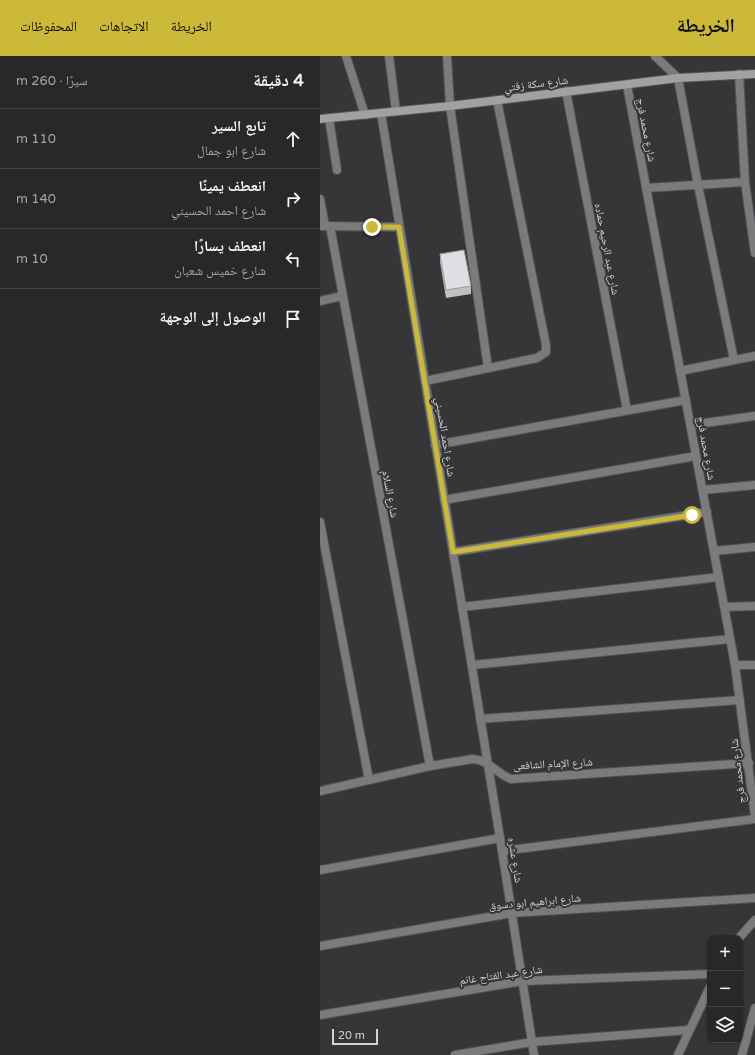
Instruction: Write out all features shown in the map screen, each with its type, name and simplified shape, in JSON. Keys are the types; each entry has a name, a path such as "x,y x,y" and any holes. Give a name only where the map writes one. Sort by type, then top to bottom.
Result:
{"main road":[{"name":"شارع سكة زفتي","path":"320,119 450,106 678,78 755,74"}],"street":[{"path":"346,56 365,115"},
{"path":"388,56 396,112"},
{"path":"448,56 450,106 488,368"},
{"path":"655,56 678,78 698,185 734,360"},
{"path":"739,74 745,182 755,253"},
{"name":"شارع محمد فرج","path":"627,85 725,607 749,763 755,818"},
{"name":"شارع عبد الرحيم حماده","path":"566,91 628,410"},
{"path":"425,382 537,358 546,352 546,344 497,100"},
{"name":"شارع احمد الحسيني","path":"380,113 488,764"},
{"path":"329,118 337,170"},
{"path":"646,188 745,182"},
{"name":"شارع السلام","path":"320,199 342,296 430,766"},
{"path":"325,226 399,227"},
{"path":"320,301 342,296"},
{"path":"680,371 755,356"},
{"path":"435,445 686,400"},
{"path":"691,425 755,416"},
{"path":"444,500 696,456"},
{"path":"702,490 755,485"},
{"path":"453,552 707,512"},
{"path":"320,522 369,780"},
{"path":"714,551 755,546"},
{"path":"462,607 719,577"},
{"path":"725,607 755,606"},
{"path":"472,665 730,639"},
{"path":"735,665 755,665"},
{"path":"480,719 740,700"},
{"name":"شارع الإمام الشافعى","path":"320,791 430,766 473,758 480,759 502,776 512,779 749,763"},
{"name":"شارع عشره","path":"488,764 534,1055"},
{"path":"502,851 755,818"},
{"path":"320,870 500,838"},
{"name":"شارع ابراهيم ابو دسوق","path":"320,946 512,913 755,898"},
{"path":"742,935 755,920"},
{"name":"شارع عبد الفتاح غانم","path":"320,1015 522,981 707,974"},
{"path":"678,1055 707,993"},
{"path":"742,1055 755,1008"},
{"path":"455,1055 532,1042 689,1030"}],"building":[{"path":"464,250 471,286 446,290 440,254"}],"route":[{"path":"372,227 399,227 453,552 692,515"}]}
